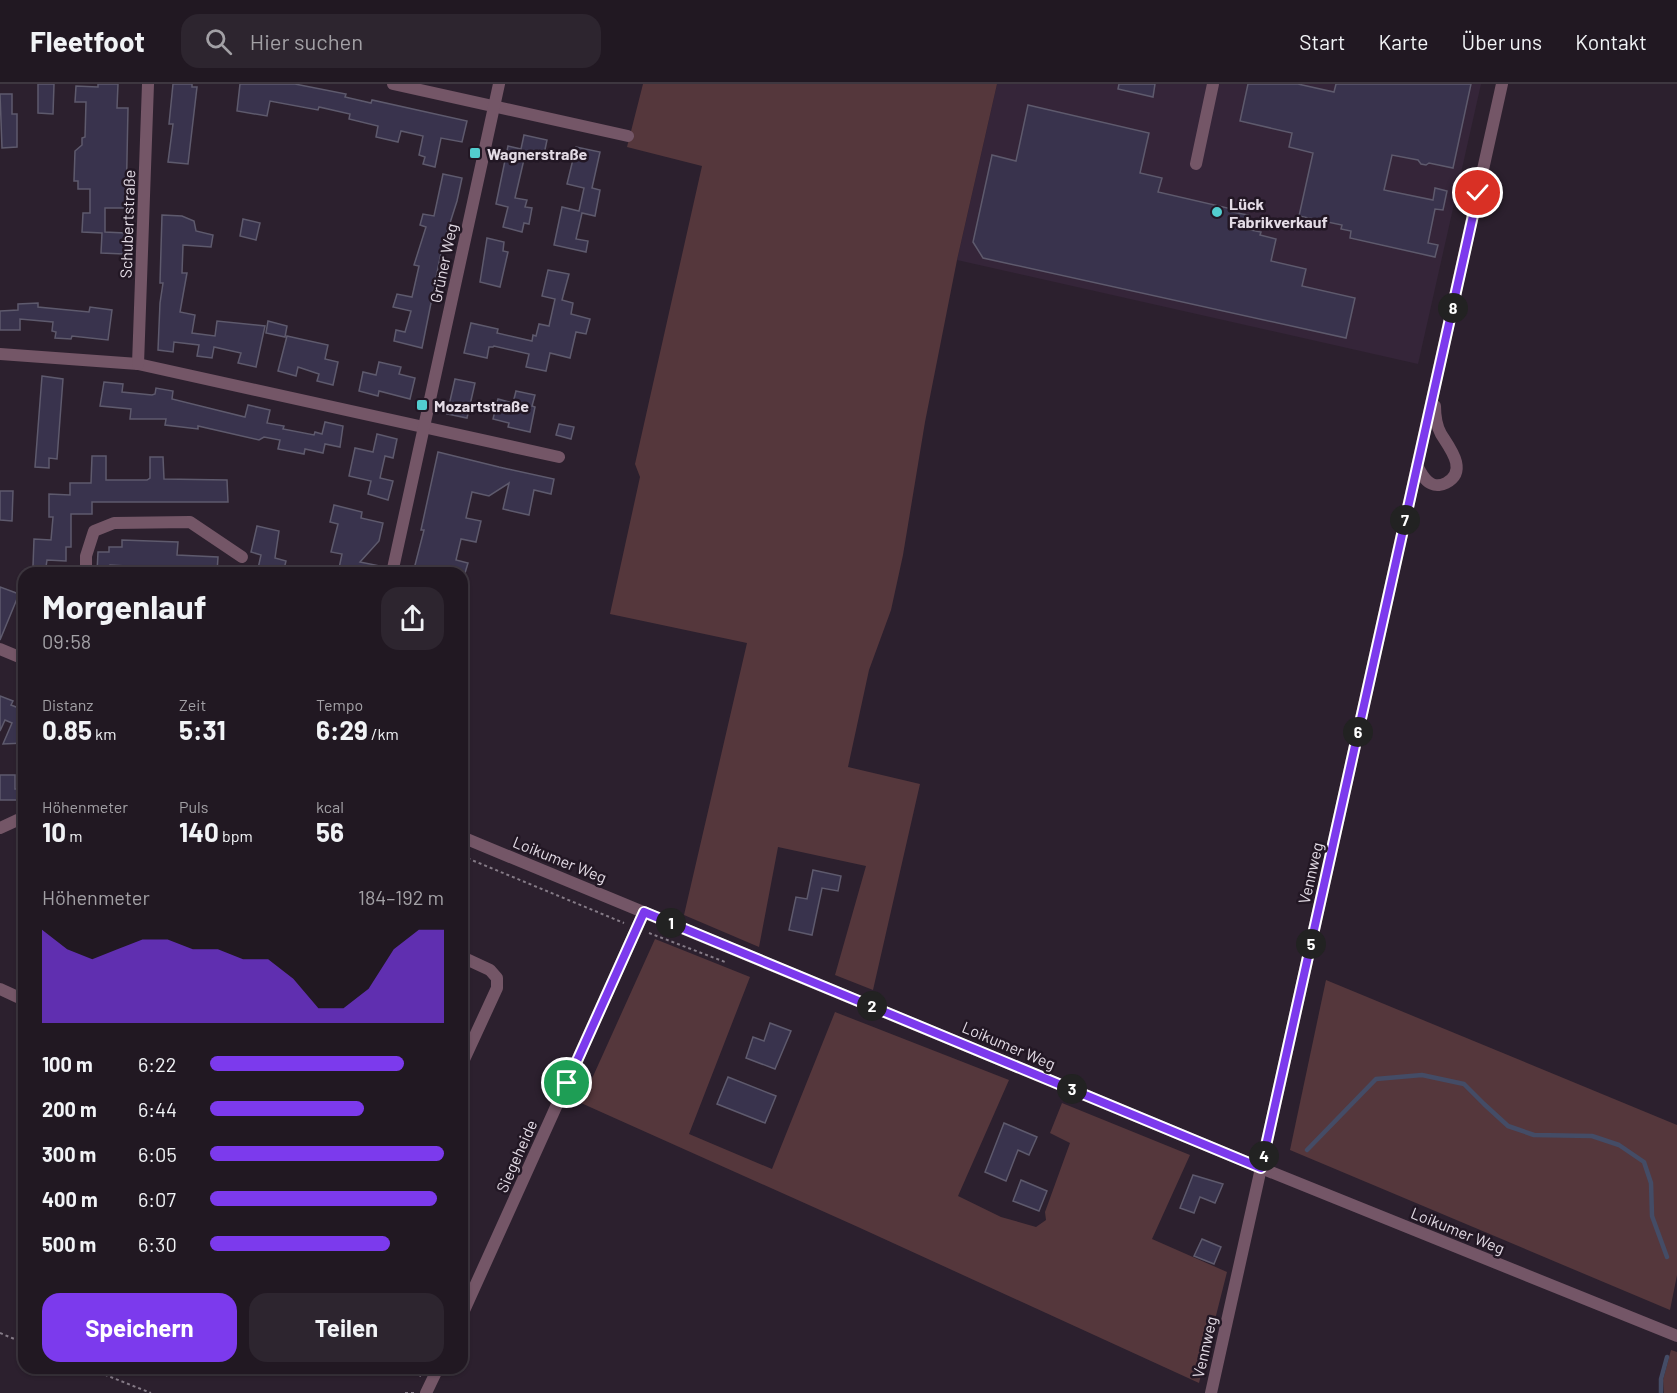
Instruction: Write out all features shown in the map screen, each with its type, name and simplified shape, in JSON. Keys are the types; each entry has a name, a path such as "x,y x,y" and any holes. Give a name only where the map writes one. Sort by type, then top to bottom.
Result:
{"street":[{"name":"Schubertstraße","path":"138,364 148,84"},
{"path":"393,84 628,136"},
{"name":"Grüner Weg","path":"393,567 499,84"},
{"path":"1196,164 1213,84"},
{"name":"Vennweg","path":"1211,1393 1502,84"},
{"path":"0,354 138,364 559,457"},
{"name":"Vennweg","path":"1417,466 1424,478 1432,484 1442,484 1454,476 1457,464 1454,452 1440,433 1434,392"},
{"path":"86,567 86,556 94,531 114,523 190,522 242,557"},
{"path":"0,649 18,656"},
{"path":"0,828 18,820"},
{"name":"Loikumer Weg","path":"468,839 1261,1168 1677,1336"},
{"name":"Siegeheide","path":"468,1302 644,912"},
{"path":"468,960 490,970 497,978 497,988 468,1051"},
{"path":"0,988 18,997"},
{"path":"426,1393 435,1374"}],"path":[{"path":"0,1333 18,1340"},
{"path":"103,1374 151,1393"}],"shaded area":[{"path":"643,84 997,84 957,260 925,422 903,555 891,610 869,670 848,767 920,784 873,990 835,975 866,866 778,847 759,947 684,915 747,643 610,614 640,477 635,464 702,166 627,147"},
{"path":"997,84 1481,84 1418,364 957,260"},
{"path":"655,939 750,977 689,1134 772,1169 835,1012 1009,1080 958,1196 1001,1217 1036,1227 1046,1220 1045,1212 1070,1143 1050,1133 1062,1103 1190,1155 1152,1239 1227,1272 1199,1383 581,1103"},
{"path":"1326,980 1677,1125 1677,1275 1670,1310 1290,1150"},
{"path":"1671,1350 1677,1352 1677,1393 1664,1393 1663,1380"}],"building":[{"path":"38,84 54,84 53,114 38,113"},
{"path":"98,84 118,84 117,108 128,108 126,208 105,208 105,232 125,233 124,254 101,253 102,233 82,232 83,213 90,213 90,189 78,189 78,181 74,181 75,151 82,145 82,138 85,137 86,102 75,102 76,86 98,87"},
{"path":"173,84 192,84 192,87 197,87 188,164 168,162 173,124 169,124"},
{"path":"240,84 295,84 346,94 345,97 371,103 372,100 467,121 462,142 441,138 435,167 423,164 425,157 419,155 423,136 401,131 398,142 376,137 378,126 349,119 350,114 319,107 318,110 270,101 267,116 237,111"},
{"path":"1119,84 1155,84 1153,97 1118,89"},
{"path":"1248,84 1298,84 1334,92 1336,84 1471,84 1453,168 1429,163 1421,164 1418,160 1392,155 1384,190 1433,200 1435,188 1447,191 1443,210 1435,209 1428,243 1438,245 1435,257 1350,238 1351,231 1341,229 1342,225 1299,216 1313,153 1289,147 1292,133 1240,121"},
{"path":"0,94 12,94 12,114 17,114 17,147 2,148"},
{"path":"1028,105 1149,133 1140,173 1162,178 1158,192 1232,209 1232,212 1248,215 1245,229 1261,232 1260,235 1276,239 1271,261 1306,269 1302,286 1355,298 1346,338 983,258 973,242 992,155 1016,161"},
{"path":"524,135 547,140 543,159 525,155 515,198 527,200 525,207 532,208 529,224 524,223 522,232 503,227 508,207 496,204 508,146 521,149"},
{"path":"576,147 600,152 592,188 600,190 595,216 582,213 576,239 588,241 586,252 554,245 562,207 579,211 584,188 567,184"},
{"path":"443,174 462,178 442,248 422,348 394,341 396,330 405,332 411,311 393,307 397,294 412,297 419,266 414,265 426,227 420,225 423,214 434,216"},
{"path":"162,215 182,216 194,221 196,231 213,235 211,247 183,245 182,273 187,273 180,312 195,315 192,333 215,336 217,321 265,326 256,367 238,363 241,353 214,347 212,358 197,356 199,345 174,342 173,352 158,350 163,283 160,283"},
{"path":"243,219 260,223 256,240 240,236"},
{"path":"487,238 504,242 503,251 508,252 500,287 480,282"},
{"path":"548,270 569,274 562,300 573,303 571,314 590,319 586,334 576,332 570,358 550,353 546,371 526,367 529,354 494,346 489,347 487,358 464,353 471,323 498,329 497,333 532,341 539,324 549,326 555,299 542,296"},
{"path":"38,303 38,307 89,312 90,307 112,310 108,340 72,336 71,339 55,338 56,332 52,331 53,322 20,319 20,330 0,330 0,311 18,310 18,304"},
{"path":"268,321 287,326 285,337 266,333"},
{"path":"287,336 328,345 325,359 338,362 333,385 317,381 319,374 298,367 296,376 278,371"},
{"path":"379,362 401,367 399,374 415,378 410,399 379,391 378,396 359,391 363,372 376,375"},
{"path":"42,376 63,379 57,459 49,458 49,468 35,467"},
{"path":"455,379 475,383 467,418 447,414"},
{"path":"104,382 123,384 122,392 152,395 155,394 156,388 173,391 172,399 245,417 248,405 270,410 267,423 284,426 283,429 314,435 315,432 322,434 325,422 343,426 340,447 325,444 323,453 305,449 304,454 278,449 280,440 264,437 259,440 198,426 198,429 165,425 166,419 130,419 131,409 100,406"},
{"path":"516,391 535,395 530,432 508,427 509,423 493,419 498,399 513,403"},
{"path":"559,424 574,427 571,439 556,435"},
{"path":"377,434 397,439 393,458 385,456 380,478 393,481 388,500 368,494 371,481 349,476 355,448 373,452"},
{"path":"438,452 554,479 551,494 534,490 529,515 503,509 509,483 489,496 472,492 466,518 481,521 476,542 461,539 456,560 468,563 467,567 415,567 424,530 421,530"},
{"path":"92,456 106,456 106,480 147,480 150,478 150,457 163,457 164,479 227,480 228,502 92,502 92,514 71,514 71,547 66,547 66,561 47,560 46,567 33,566 34,539 51,540 53,517 49,517 49,494 70,495 70,483 91,483"},
{"path":"0,491 13,491 12,521 0,520"},
{"path":"334,505 362,512 361,518 383,523 379,541 360,562 385,567 339,567 342,554 331,552 338,524 330,522"},
{"path":"257,526 279,531 275,558 286,561 284,567 258,567 261,555 251,552"},
{"path":"122,540 178,542 177,555 218,557 217,567 110,565 110,567 97,567 98,552 109,552 109,547 122,547"},
{"path":"0,587 18,594 18,596 0,640"},
{"path":"0,696 13,701 11,705 18,708 18,743 3,744 12,723 5,720 0,731"},
{"path":"0,775 15,775 18,800 0,800"},
{"path":"813,870 841,876 838,891 822,888 812,935 789,930 796,897 807,899"},
{"path":"770,1023 791,1031 775,1069 746,1058 753,1037 764,1041"},
{"path":"728,1077 776,1096 765,1123 717,1104"},
{"path":"1004,1123 1037,1137 1029,1155 1018,1150 1006,1181 985,1172"},
{"path":"1193,1175 1223,1184 1215,1203 1200,1197 1194,1213 1180,1208"},
{"path":"1021,1180 1047,1191 1039,1211 1013,1201"},
{"path":"1202,1239 1221,1247 1214,1264 1194,1256"}],"waterway":[{"path":"1307,1150 1376,1079 1422,1075 1464,1084 1508,1126 1534,1135 1592,1136 1619,1145 1644,1162 1651,1183 1652,1216 1667,1257"},
{"path":"1661,1393 1661,1379 1667,1357"}],"place":[{"name":"Wagnerstraße","path":"475,153"},
{"name":"Lück Fabrikverkauf","path":"1217,212"},
{"name":"Mozartstraße","path":"422,405"}],"route":[{"path":"567,1083 644,912 1261,1168 1478,193"}]}
